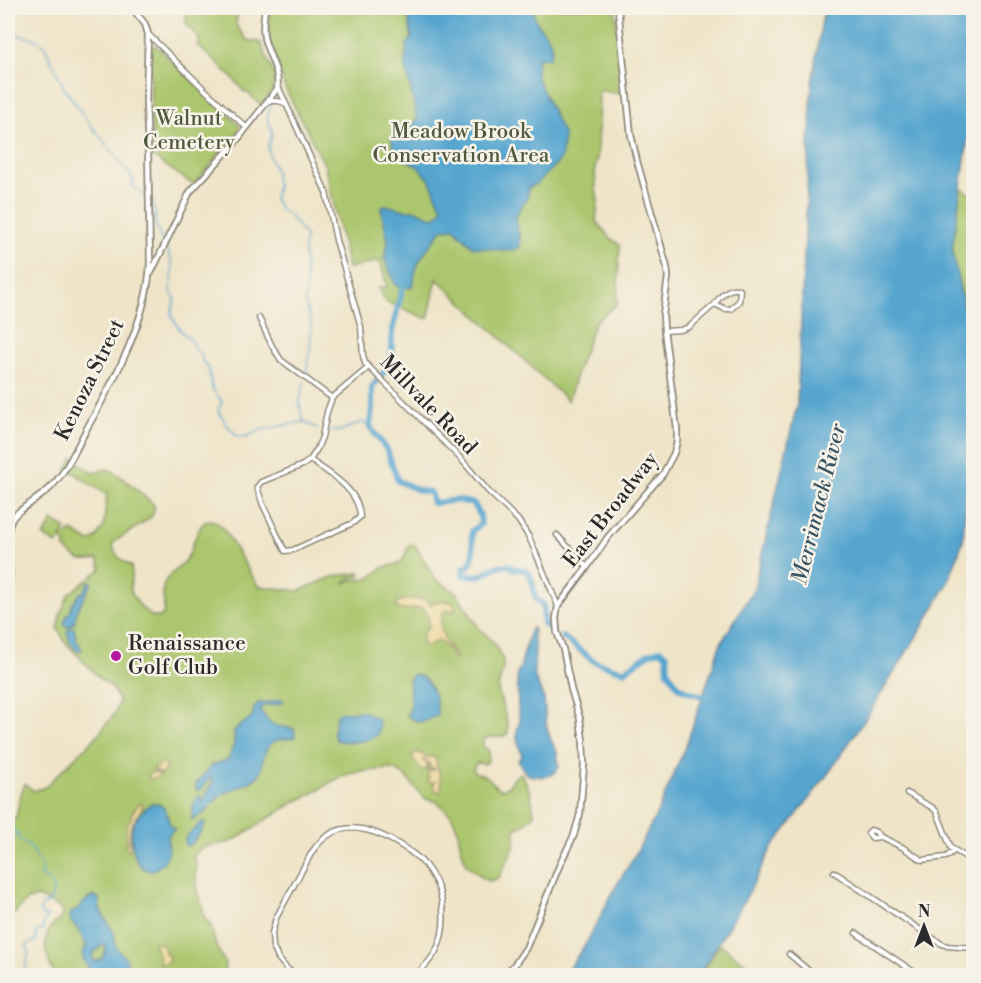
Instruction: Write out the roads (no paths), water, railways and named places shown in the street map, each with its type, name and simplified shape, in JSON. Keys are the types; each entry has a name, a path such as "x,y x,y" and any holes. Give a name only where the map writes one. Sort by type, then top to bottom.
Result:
{"street":[{"path":"132,8 145,24 148,33 246,127"},
{"path":"149,278 190,192 234,144 275,93 278,85 277,75 264,36 265,8"},
{"name":"East Broadway","path":"558,606 608,537 660,478 674,453 677,441 664,331 663,305 668,277 667,267 631,135 618,8"},
{"name":"Kenoza Street","path":"8,531 9,524 18,512 52,486 77,447 129,344 144,299 149,278 150,258 146,102 148,33"},
{"name":"Millvale Road","path":"278,85 326,192 336,240 361,327 364,360 522,525 558,606"},
{"path":"268,101 278,100 285,103"},
{"path":"664,331 689,327 728,290 736,288 740,290 739,301 731,309 714,304"},
{"path":"259,318 281,360 332,398"},
{"path":"310,460 345,485 357,506 360,517 353,523 286,551 283,549 257,487 261,482 310,460 322,437 332,398 369,367"},
{"path":"557,535 587,567"},
{"path":"8,553 10,575 8,590"},
{"path":"503,975 515,964 526,948 574,835 580,814 584,740 557,632 558,606"},
{"path":"974,641 971,651 974,661"},
{"path":"907,793 937,812 947,842 954,851 974,862"},
{"path":"298,975 284,966 276,954 272,937 274,922 317,845 334,832 355,828 378,832 409,850 423,862 435,881 443,915 441,936 433,956 415,975"},
{"path":"881,837 922,860 946,857 954,851"},
{"path":"834,872 940,943 974,948"},
{"path":"856,933 920,975"},
{"path":"789,954 815,975"}],"water":[{"path":"405,8 470,8 485,12 491,8 533,8 538,24 552,46 549,59 538,57 536,76 564,136 561,159 538,183 528,188 527,199 518,211 516,222 520,247 512,251 473,247 454,228 442,229 421,259 411,288 396,286 384,258 388,242 381,208 385,205 416,210 434,217 442,208 429,179 417,166 393,152 392,138 402,129 412,126 417,118 405,64 407,44 412,38 410,12"},
{"name":"Merrimack River","path":"824,8 973,8 973,104 952,250 969,332 973,401 963,541 947,585 923,626 830,771 771,849 747,896 699,975 564,975 587,942 658,811 688,740 720,645 754,588 797,405 812,83"},
{"path":"91,581 77,610 74,624 67,627 64,624 65,619 72,605"},
{"path":"74,628 81,651 77,651 70,642 67,631"},
{"path":"532,628 534,629 535,648 534,675 544,699 546,723 557,752 559,767 555,773 541,777 526,774 518,761 522,756 517,739 520,721 517,674"},
{"path":"413,674 419,675 432,689 437,715 428,720 418,722 407,716 411,704 409,681"},
{"path":"281,699 284,701 280,704 263,706 260,710 274,725 294,729 295,737 273,742 264,754 258,776 245,785 224,793 204,813 192,820 193,804 199,795 203,801 213,781 211,778 208,779 199,791 196,789 196,784 212,765 229,758 234,743 234,731 252,717 258,703"},
{"path":"363,711 378,719 377,735 357,742 336,740 333,733 337,714"},
{"path":"152,803 163,807 170,825 175,829 168,837 169,849 164,861 159,867 147,870 139,864 136,858 132,845 132,828 137,818"},
{"path":"202,822 205,823 198,836 188,846 185,845 186,837"},
{"path":"94,896 99,899 100,910 114,933 116,948 127,959 124,975 92,975 84,960 83,954 87,945 69,914","holes":["105,945 104,955 100,960 95,961 92,958 93,954"]}],"waterway":[{"path":"8,29 9,32 37,40 44,45 65,89 130,174 134,182 131,184 146,198"},
{"path":"271,104 267,118 272,135 268,146 276,173 277,186 274,199 305,236 305,303 311,323 306,373"},
{"path":"152,200 162,243"},
{"path":"167,249 172,263 170,289 175,299 171,315 181,331 192,341 194,349 201,354 203,362 208,367 212,388 222,402 218,410 226,424 237,436 245,437 264,429 304,422 319,429"},
{"path":"404,282 392,331 392,354 387,368 372,387 370,427 387,450 398,481 421,491 430,492 433,503 458,500 474,504 480,515 481,524 472,531 472,558 467,568 463,567 463,575 479,576 499,566 509,565 513,569 526,570 532,580 535,597 543,604 544,624 552,630"},
{"path":"304,382 300,406 304,422"},
{"path":"328,431 340,431 362,422 370,427"},
{"path":"563,637 595,662 624,671 650,653 660,650 667,655 668,672 680,688 709,699"},
{"path":"11,827 14,833 18,834 18,838 32,849 42,867 40,874 53,889 50,902 43,905 40,911 42,915 48,916 43,929 36,932 36,940 26,946 29,952 25,970 31,976"}],"place":[{"name":"Renaissance Golf Club","path":"116,656"}],"park label":[{"name":"Walnut Cemetery","path":"189,131"},
{"name":"Meadow Brook Conservation Area","path":"461,144"}]}
